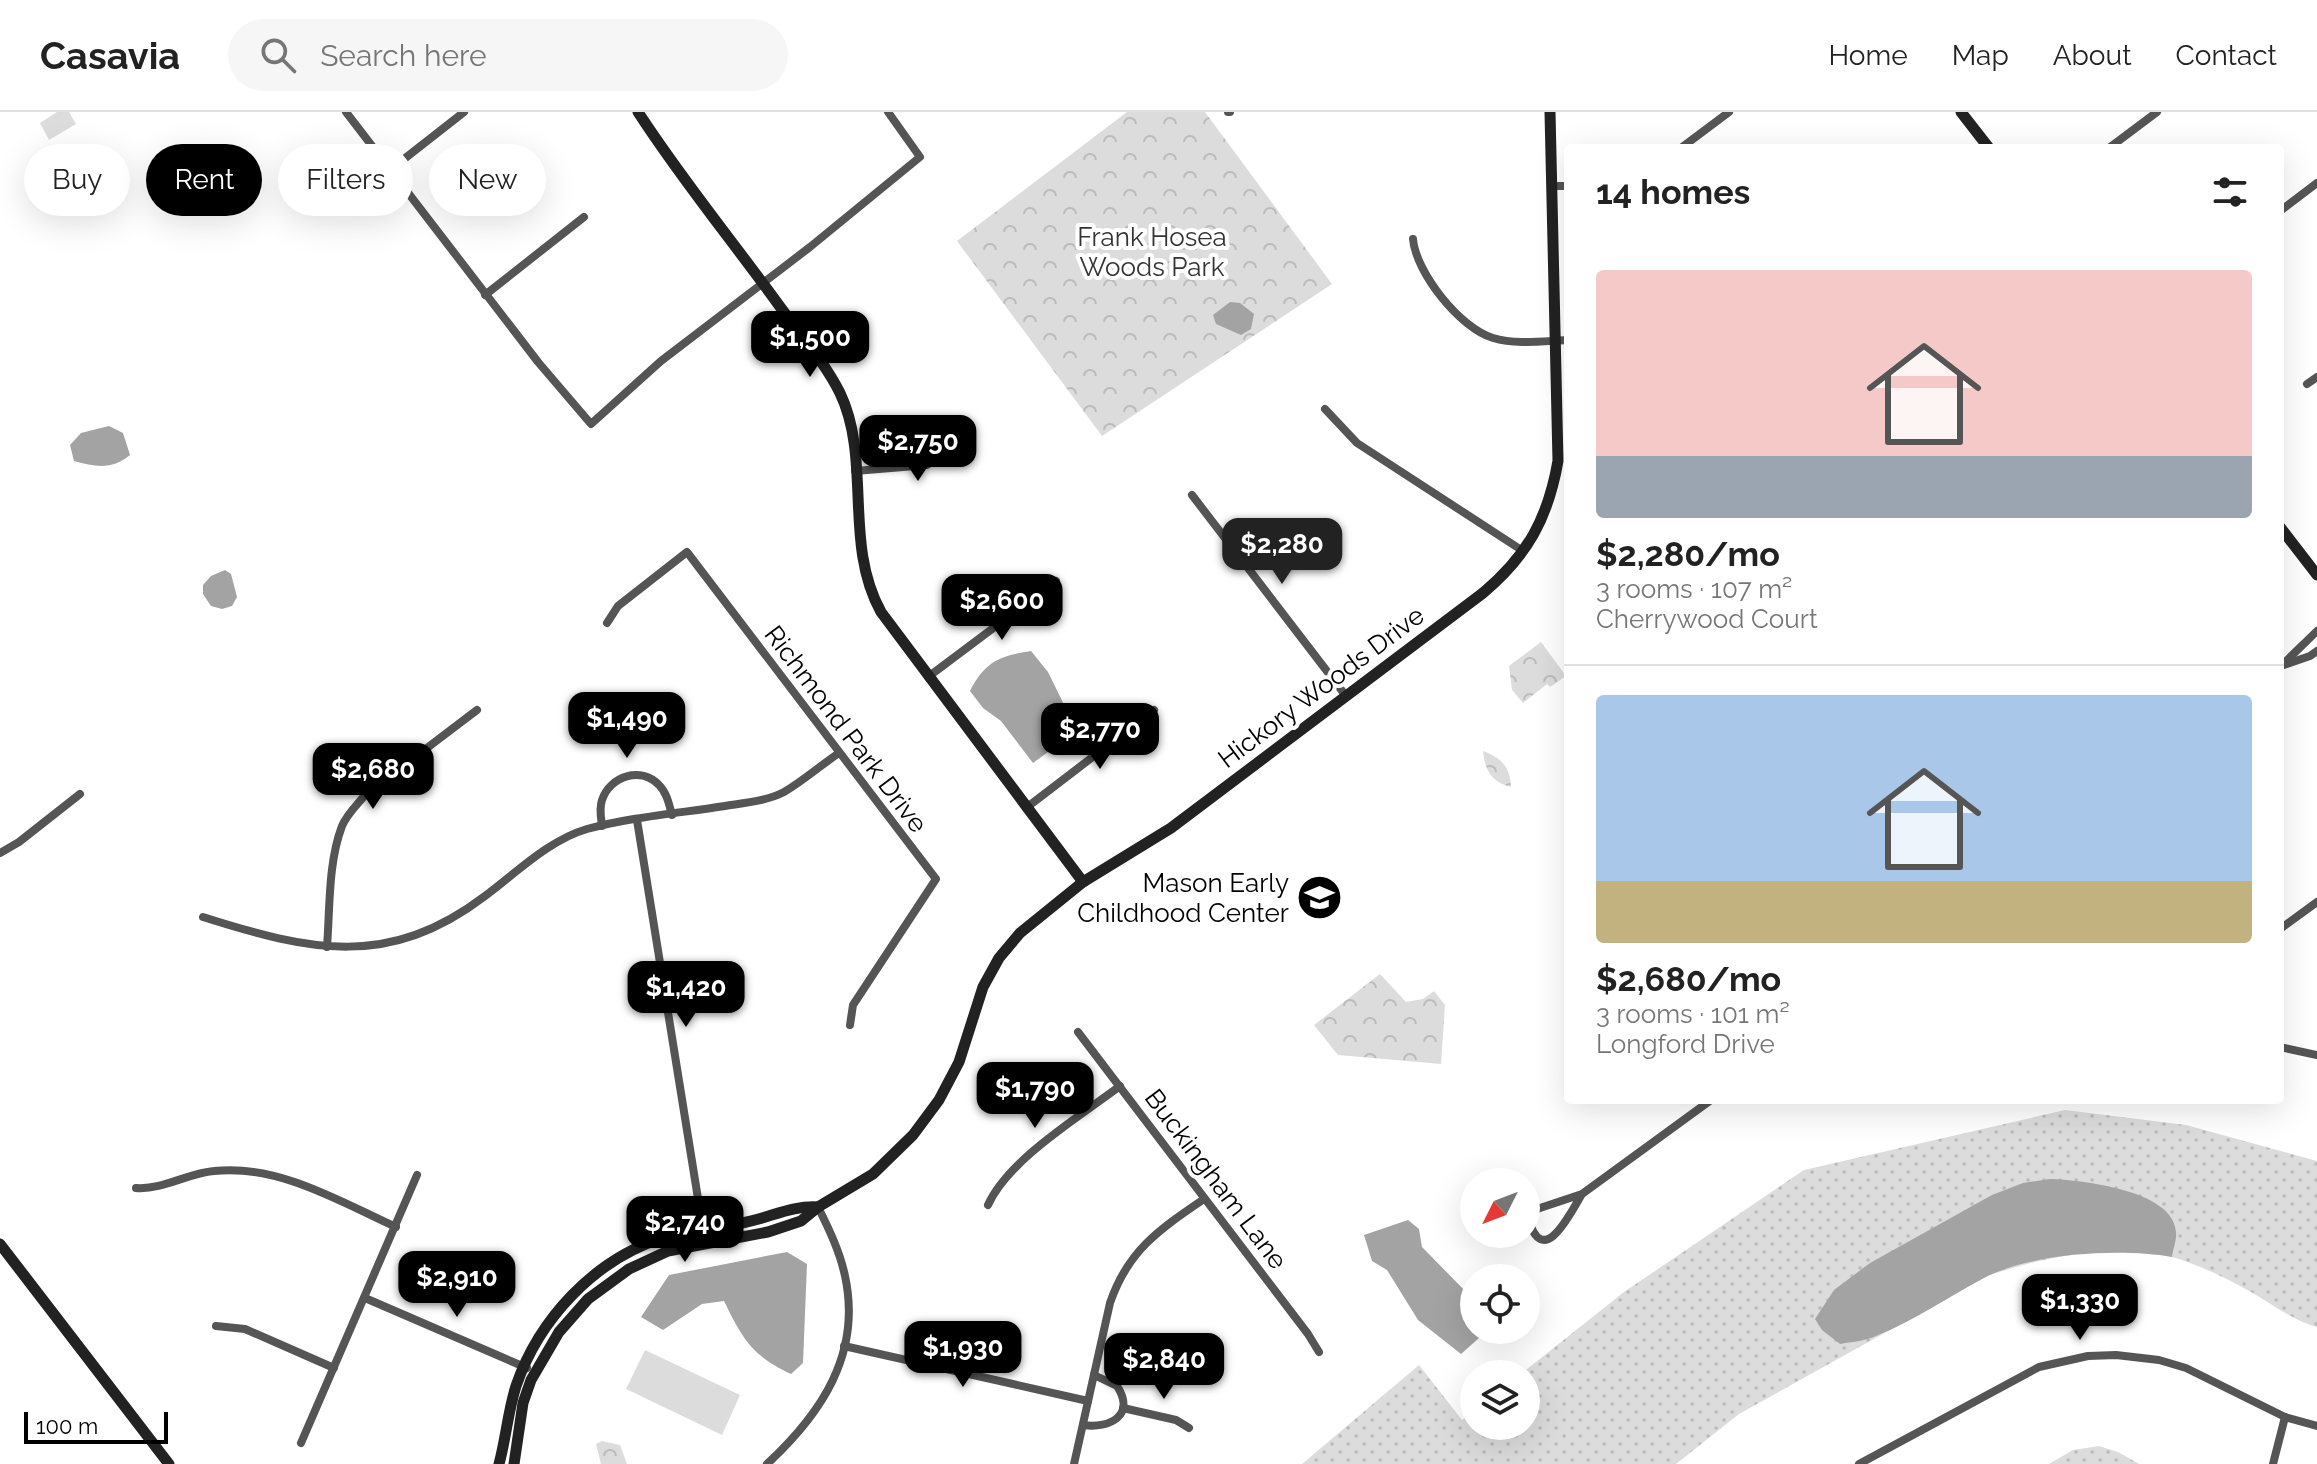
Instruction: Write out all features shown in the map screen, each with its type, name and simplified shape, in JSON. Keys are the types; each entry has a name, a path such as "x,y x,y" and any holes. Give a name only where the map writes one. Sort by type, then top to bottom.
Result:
{"street":[{"path":"346,112 370,144"},
{"path":"413,152 464,112"},
{"path":"638,112 840,393 852,433 862,560 872,596 928,677 1083,882"},
{"path":"413,200 538,362 591,424 661,361 920,157 888,112"},
{"name":"Hickory Woods Drive","path":"514,1464 523,1403 535,1372 573,1315 610,1281 668,1251 782,1228 810,1216 818,1207 873,1174 913,1135 939,1100 959,1062 983,987 999,958 1034,919 1083,882 1171,828 1483,593 1500,579 1523,551 1546,513 1558,461 1550,112"},
{"path":"1686,144 1729,112"},
{"path":"1961,112 1986,144"},
{"path":"2114,144 2157,112"},
{"path":"2284,208 2317,183"},
{"path":"1552,186 1564,186"},
{"path":"485,295 584,217"},
{"path":"1413,239 1418,259 1429,277 1451,307 1471,327 1503,341 1564,340"},
{"path":"2307,384 2317,377"},
{"path":"1325,409 1357,443 1523,551"},
{"path":"855,471 927,465 963,442"},
{"path":"1192,495 1346,696"},
{"path":"2284,532 2317,575"},
{"name":"Richmond Park Drive","path":"607,623 618,606 687,552 936,879 853,1005 850,1025"},
{"path":"928,677 1056,581"},
{"path":"2284,663 2317,631"},
{"path":"2284,666 2317,651"},
{"path":"327,947 335,853 343,824 365,795 477,710"},
{"path":"1026,808 1154,710"},
{"path":"203,917 300,943 327,947 380,945 401,940 435,928 472,906 572,834 602,826 754,801 782,793 839,753"},
{"path":"602,826 600,805 606,791 617,780 631,775 647,777 660,785 672,815"},
{"path":"0,853 19,842 80,794"},
{"path":"637,820 705,1242"},
{"path":"2284,926 2317,902"},
{"name":"Buckingham Lane","path":"1078,1032 1319,1352"},
{"path":"2284,1048 2317,1055"},
{"path":"988,1205 1008,1175 1120,1086"},
{"path":"1582,1194 1558,1235 1550,1239 1541,1238 1532,1231 1529,1221 1537,1209 1582,1194 1706,1104"},
{"path":"136,1188 149,1188 212,1171 248,1170 284,1178 396,1227"},
{"path":"301,1443 417,1175"},
{"path":"1074,1464 1110,1303 1124,1270 1147,1241 1204,1199"},
{"name":"Hickory Woods Drive","path":"499,1464 510,1410 524,1366 536,1342 561,1307 604,1268 662,1238 768,1218 805,1206 818,1207"},
{"path":"767,1464 814,1415 834,1377 844,1346 848,1306 845,1277 818,1207"},
{"path":"0,1244 169,1464"},
{"path":"365,1298 535,1372"},
{"path":"216,1326 245,1329 334,1368"},
{"path":"844,1346 1088,1401"},
{"path":"1859,1464 2039,1367 2088,1356 2116,1355 2159,1360 2186,1368 2285,1417 2317,1426"},
{"path":"1083,1425 1110,1425 1123,1408 1117,1386 1094,1375"},
{"path":"1123,1408 1176,1420 1189,1428"},
{"path":"2273,1464 2285,1417"}],"green space":[{"path":"57,112 69,112 76,124 49,140 40,123"},
{"name":"Frank Hosea Woods Park","path":"1127,112 1205,112 1332,284 1102,436 957,241"},
{"path":"1541,642 1564,677 1550,687 1547,684 1523,703 1512,690 1509,666"},
{"path":"1483,751 1503,764 1511,787 1498,782 1490,774"},
{"path":"1380,974 1406,1002 1423,999 1434,991 1445,1005 1441,1064 1338,1055 1314,1025"},
{"path":"2065,1110 2186,1125 2317,1161 2317,1327 2225,1278 2177,1258 2123,1251 2076,1254 1987,1276 1739,1414 1676,1464 1302,1464 1419,1365 1460,1417 1460,1440 1540,1440 1539,1360 1624,1292 1804,1170"},
{"path":"645,1350 740,1395 722,1435 626,1389"},
{"path":"602,1441 620,1445 627,1464 601,1464 596,1444"},
{"path":"2099,1446 2139,1464 2049,1464 2073,1450"}],"shaded area":[{"path":"1230,302 1240,303 1254,314 1251,329 1241,335 1216,324 1213,315"},
{"path":"109,426 123,433 130,455 104,466 74,461 70,445 81,433"},
{"path":"225,570 231,574 237,597 232,606 222,609 211,606 203,594 203,585 211,576"},
{"path":"1031,651 1048,672 1073,723 1063,741 1033,763 1001,721 983,708 970,691 981,673 994,662"},
{"path":"2050,1179 2124,1190 2160,1206 2171,1218 2176,1232 2172,1257 2102,1253 2026,1263 1984,1278 1904,1323 1858,1341 1840,1344 1822,1330 1815,1319 1834,1290 1870,1263 1992,1195 2023,1183"},
{"path":"1408,1220 1419,1229 1422,1247 1460,1286 1460,1344 1472,1344 1461,1354 1418,1320 1387,1270 1372,1261 1364,1235"},
{"path":"787,1252 807,1264 803,1363 791,1374 757,1353 724,1301 702,1304 663,1330 641,1317 669,1275"}],"place":[{"name":"Mason Early Childhood Center","path":"1320,898"}]}
